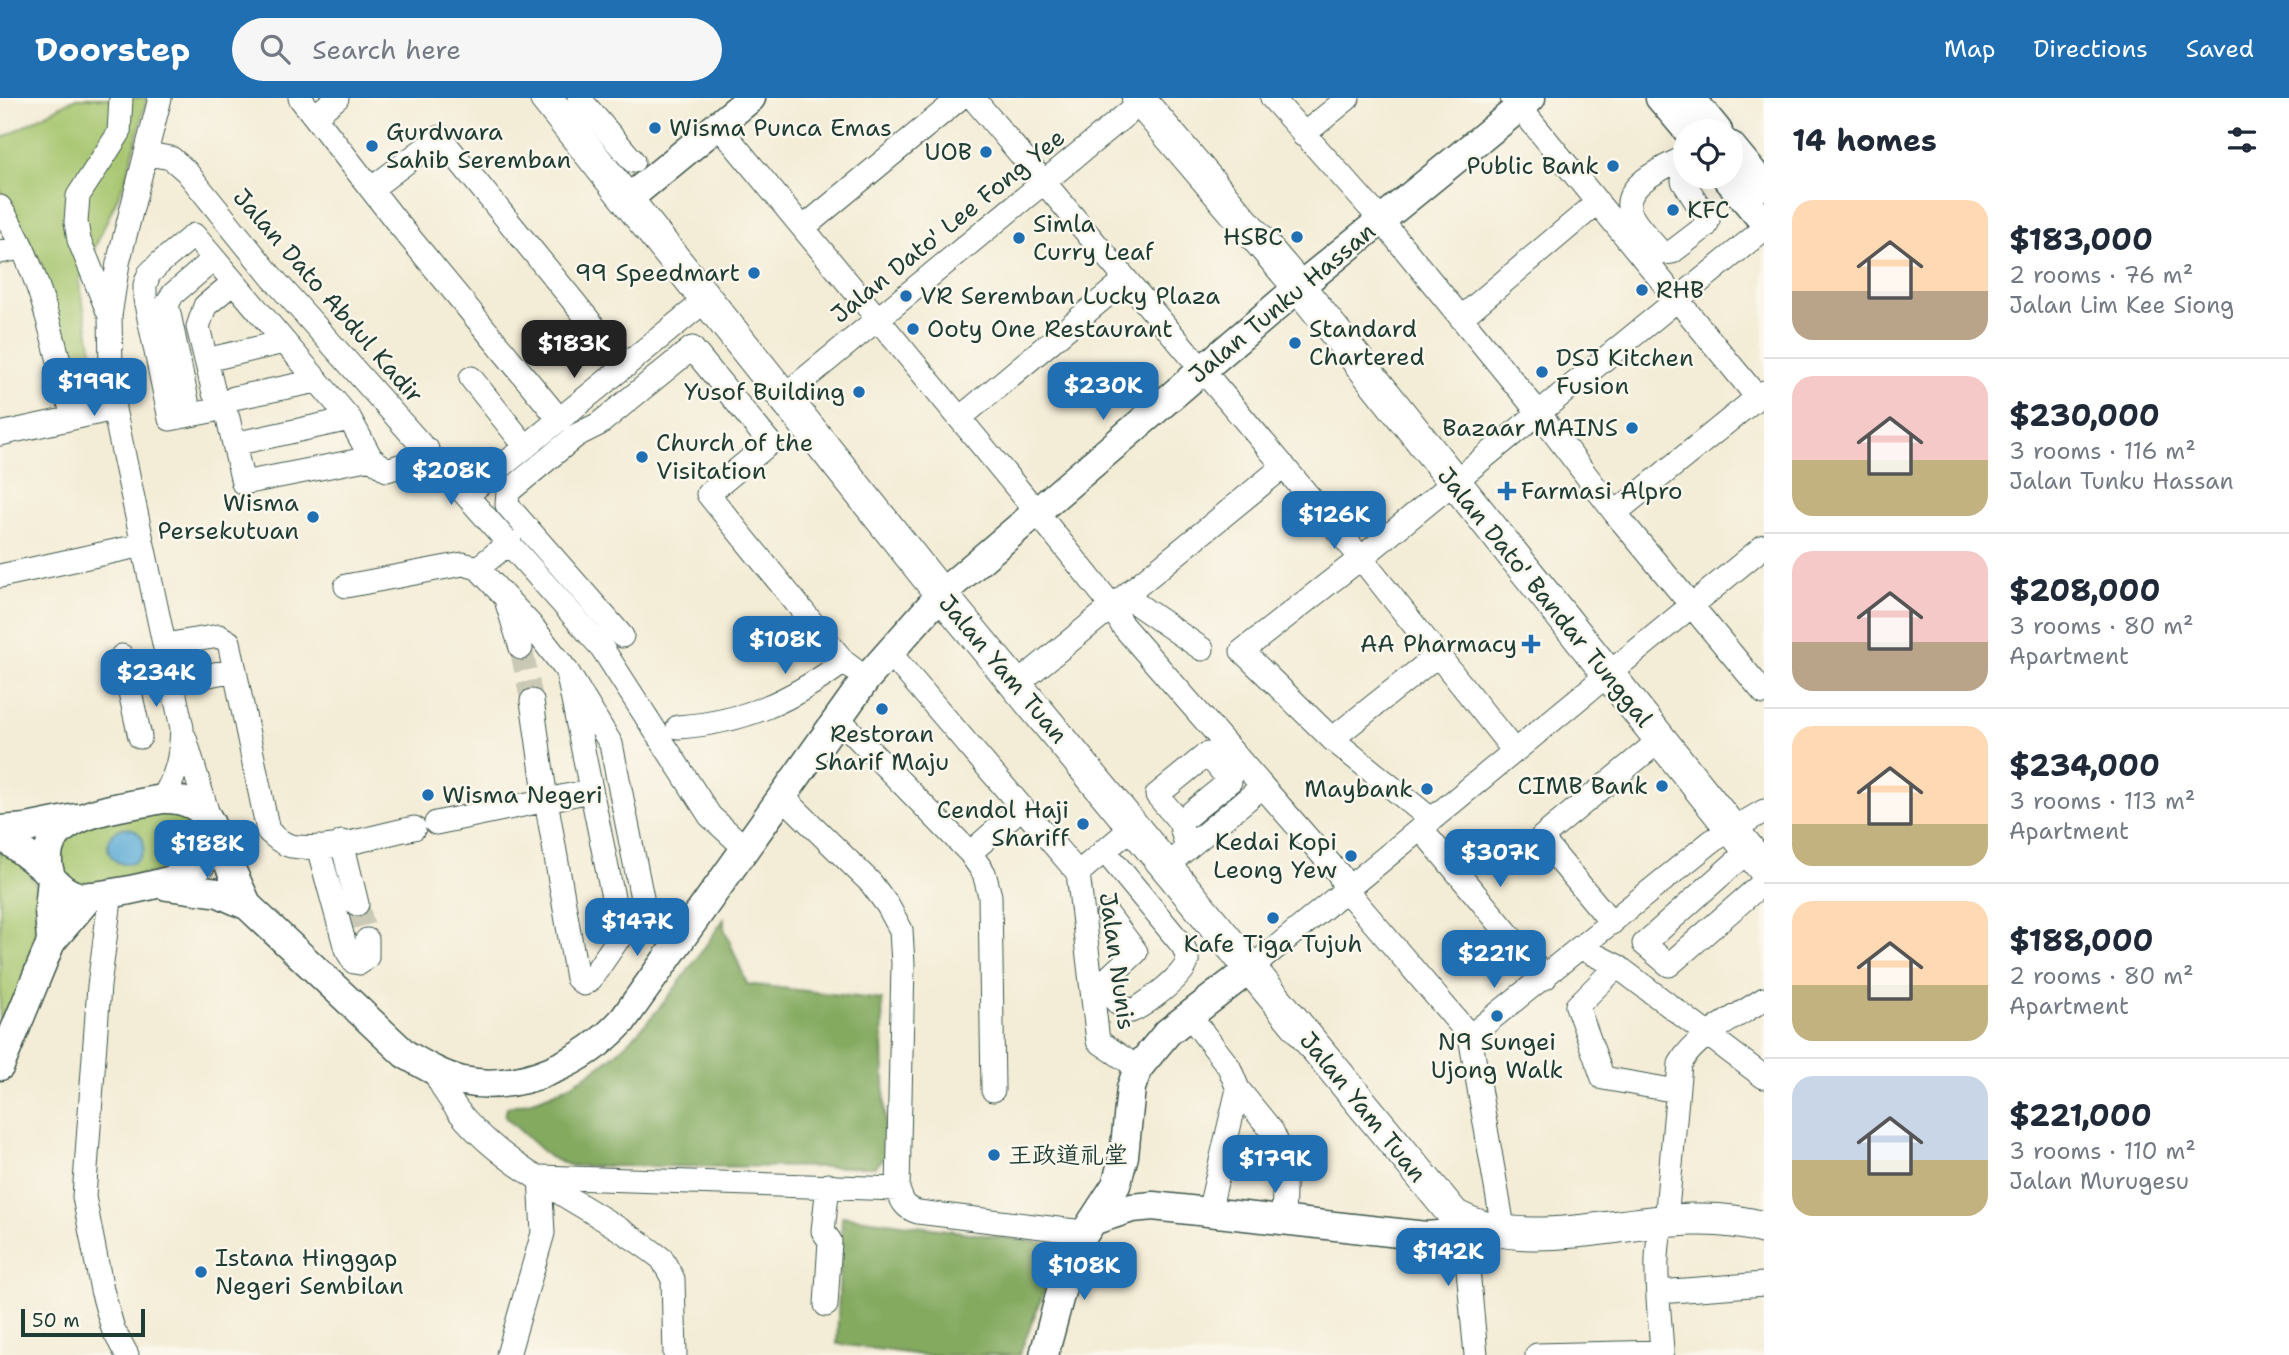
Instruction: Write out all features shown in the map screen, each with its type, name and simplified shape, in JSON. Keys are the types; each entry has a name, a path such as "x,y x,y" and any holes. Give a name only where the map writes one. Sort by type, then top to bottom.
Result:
{"highway":[{"name":"Jalan Dato' Bandar Tunggal","path":"1142,99 1298,287 1748,850"},
{"name":"Jalan Yam Tuan","path":"562,100 628,199 941,594 1133,826 1177,857 1251,968 1436,1197 1454,1215 1474,1226"},
{"path":"1474,1226 1504,1233 1529,1234 1662,1220 1748,1223 1764,1228"}],"main road":[{"path":"628,199 751,98"},
{"path":"1660,98 1678,119"},
{"path":"1690,98 1708,119"},
{"name":"Jalan Tunku Hassan","path":"248,906 405,1054 435,1072 465,1081 516,1078 555,1070 597,1046 623,1020 866,680 941,594 1298,287 1521,101"},
{"path":"1743,161 1764,186"},
{"path":"1736,189 1764,222"},
{"path":"0,832 162,799 192,802 212,826 248,906"},
{"path":"51,942 50,850 56,835 77,817"},
{"path":"0,832 67,892 101,894 191,874 203,862 212,826"},
{"path":"149,885 195,887 219,893 248,906"},
{"path":"0,1066 51,942 101,894"},
{"path":"1044,1355 1071,1254 1119,1175 1124,1156 1131,1088 1139,1068 1168,1032 1251,968"},
{"path":"1089,1226 1111,1213 1143,1207 1426,1236 1450,1234 1474,1226"}],"street":[{"path":"110,316 79,240 76,222 78,196 119,133 121,98"},
{"path":"160,98 131,206 110,316 114,410 182,728 212,826"},
{"path":"300,98 556,432"},
{"path":"315,116 337,98"},
{"path":"803,228 960,98"},
{"path":"973,98 1362,558 1514,751"},
{"path":"1272,98 1381,220 1538,412 1615,513 1762,687"},
{"path":"1303,135 1348,98"},
{"name":"Jalan Dato' Lee Fong Yee","path":"784,396 1142,99"},
{"path":"562,100 633,161"},
{"path":"1521,101 1675,301 1760,395 1615,513"},
{"path":"718,125 1036,511 1119,601 1202,649"},
{"path":"371,189 440,137 629,362 651,382"},
{"name":"Jalan Dato Abdul Kadir","path":"147,154 171,158 186,170 271,276 468,494 602,648 710,816 745,848"},
{"path":"1673,162 1661,168 1633,191 1630,200 1630,213 1661,253 1671,252 1706,226 1708,220 1688,189"},
{"path":"1461,318 1598,202"},
{"path":"0,207 11,250 52,335 73,418"},
{"path":"1545,978 1426,824 1332,739 1242,651 1362,558 1764,229"},
{"path":"317,381 234,398 222,405 170,419 145,299 145,285 154,268 194,235 350,419 371,458 387,470 406,464 427,449"},
{"path":"1671,252 1697,283"},
{"path":"190,415 167,304 173,294 214,259"},
{"path":"960,418 1125,280"},
{"path":"234,282 205,306 198,327 214,393 228,418 243,483 371,458"},
{"path":"622,636 507,505 508,492 556,432 629,362 707,299"},
{"path":"206,360 284,342"},
{"path":"468,494 526,447 556,432 577,435 599,424 692,348 770,443 708,494 845,662 866,680"},
{"path":"471,378 526,447"},
{"path":"0,434 114,410"},
{"path":"234,444 350,419"},
{"path":"1016,685 1284,466"},
{"path":"478,568 510,542"},
{"path":"0,576 143,545"},
{"path":"1251,968 1764,546"},
{"path":"346,586 463,564 478,568 568,671 611,744 643,903 590,980 584,984 579,982 546,800 532,701"},
{"path":"505,597 536,572"},
{"path":"505,597 522,648"},
{"path":"1119,601 1122,625 1339,874 1345,889 1469,1036 1504,1233"},
{"path":"165,645 219,636 229,642 268,831 289,846 318,847 590,791"},
{"path":"889,652 1078,873"},
{"path":"1332,739 1439,654"},
{"path":"122,656 140,737"},
{"path":"678,727 710,725 779,705 845,662"},
{"path":"173,682 235,670"},
{"path":"568,671 621,937"},
{"path":"838,718 970,853 984,873 990,896 993,1090"},
{"path":"162,799 172,783 181,757 182,728"},
{"path":"1612,923 1541,838 1660,740"},
{"path":"1177,857 1262,787"},
{"path":"782,796 871,883 901,930 903,964 898,1189 908,1209 1089,1226"},
{"path":"970,853 1022,807"},
{"path":"1764,811 1748,850 1644,944 1669,965 1764,882"},
{"path":"1177,857 1180,822"},
{"name":"Jalan Nunis","path":"1133,826 1078,873 1098,1041 1139,1068"},
{"path":"1469,1036 1545,978 1712,841 1748,850"},
{"path":"341,842 357,904"},
{"path":"318,847 346,949 354,962 368,957 367,940"},
{"path":"1104,850 1183,946 1187,955 1181,974 1139,1008 1131,1011 1123,1009 1109,993 1105,981 1136,952 1108,915"},
{"path":"101,894 99,986 83,1198 102,1290 113,1329 127,1355"},
{"path":"1581,948 1617,966 1764,1077"},
{"path":"1617,966 1577,1006 1603,1078 1677,1091"},
{"path":"1537,1355 1662,1352 1658,1245 1662,1220 1667,1210 1680,1064 1685,1054 1707,1036 1760,1009"},
{"path":"1190,1016 1229,1067 1238,1089 1272,1131 1285,1160 1283,1221"},
{"path":"435,1072 452,1105 520,1168 540,1177 662,1259 673,1279 675,1355"},
{"path":"1209,1212 1238,1089"},
{"path":"540,1177 898,1189"},
{"path":"508,1355 543,1233 540,1177"},
{"path":"826,1305 830,1241 823,1231 828,1185"},
{"path":"1474,1226 1467,1259 1476,1355"},
{"path":"1660,1292 1764,1284"}],"green space":[{"path":"76,98 147,98 126,179 79,282 96,372 72,379 42,265 0,190 0,139"},
{"path":"186,809 203,834 195,856 171,869 82,886 70,881 60,868 62,845 85,823"},
{"path":"0,847 18,858 40,889 43,938 0,1039"},
{"path":"724,919 724,928 747,984 882,1000 886,1155 875,1167 571,1166 549,1157 505,1117 507,1107 544,1097 577,1081 607,1061 634,1037 658,1009"},
{"path":"842,1216 1051,1244 1058,1256 1019,1355 922,1355 837,1344"}],"water":[{"path":"126,828 139,833 144,846 139,859 126,864 113,859 108,846 113,833"}],"tunnel":[{"path":"521,648 532,701"},
{"path":"357,904 367,940"}],"place":[{"name":"Wisma Punca Emas","path":"655,128"},
{"name":"Gurdwara Sahib Seremban","path":"372,146"},
{"name":"UOB","path":"986,152"},
{"name":"Public Bank","path":"1613,166"},
{"name":"KFC","path":"1673,210"},
{"name":"HSBC","path":"1297,237"},
{"name":"Simla Curry Leaf","path":"1019,238"},
{"name":"99 Speedmart","path":"754,273"},
{"name":"RHB","path":"1642,290"},
{"name":"VR Seremban Lucky Plaza","path":"906,296"},
{"name":"Ooty One Restaurant","path":"913,329"},
{"name":"Standard Chartered","path":"1295,343"},
{"name":"DSJ Kitchen Fusion","path":"1542,372"},
{"name":"Yusof Building","path":"859,392"},
{"name":"Bazaar MAINS","path":"1632,428"},
{"name":"Church of the Visitation","path":"642,457"},
{"name":"Farmasi Alpro","path":"1507,491"},
{"name":"Wisma Persekutuan","path":"313,517"},
{"name":"AA Pharmacy","path":"1531,644"},
{"name":"Restoran Sharif Maju","path":"882,709"},
{"name":"CIMB Bank","path":"1662,786"},
{"name":"Maybank","path":"1427,789"},
{"name":"Wisma Negeri","path":"428,795"},
{"name":"Cendol Haji Shariff","path":"1083,824"},
{"name":"Kedai Kopi Leong Yew","path":"1351,856"},
{"name":"Kafe Tiga Tujuh","path":"1273,918"},
{"name":"N9 Sungei Ujong Walk","path":"1497,1016"},
{"name":"王政道礼堂","path":"994,1155"},
{"name":"Istana Hinggap Negeri Sembilan","path":"201,1272"}]}
